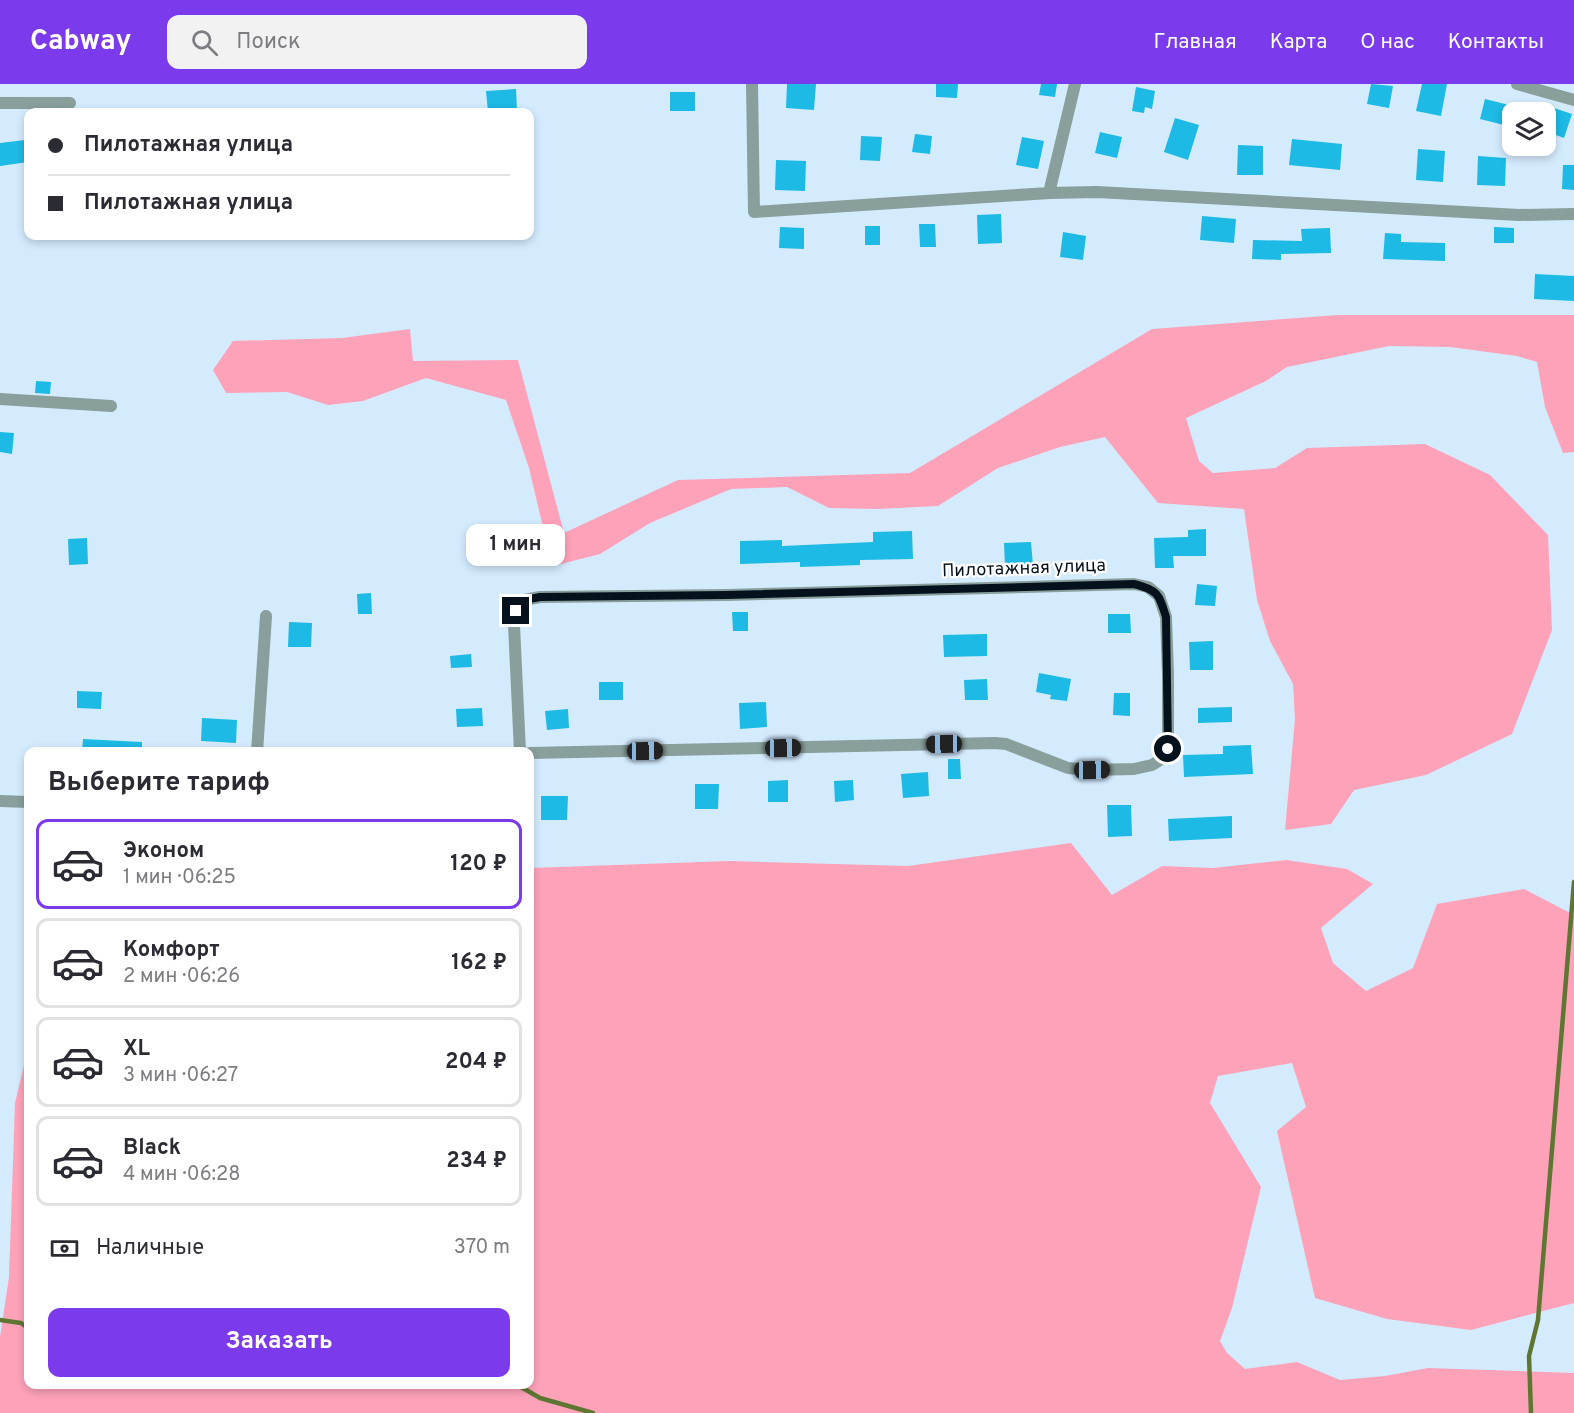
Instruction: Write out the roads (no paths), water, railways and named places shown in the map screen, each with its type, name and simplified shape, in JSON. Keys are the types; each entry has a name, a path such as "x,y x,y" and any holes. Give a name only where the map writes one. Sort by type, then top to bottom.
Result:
{"street":[{"path":"752,84 754,212 1048,193 1097,192 1519,216 1574,214"},
{"path":"1048,193 1075,84"},
{"path":"1517,84 1574,100"},
{"path":"0,103 70,103"},
{"path":"0,399 111,406"},
{"name":"Пилотажная улица","path":"520,747 514,626 516,611 524,600 540,597 726,595 1134,584 1148,588 1160,596 1166,617 1168,749 1160,760 1152,765 1134,769 1068,768 1006,744 994,743 534,753"},
{"path":"257,747 266,616"},
{"path":"0,801 24,802"}],"waterway":[{"path":"1531,1413 1529,1356 1538,1320 1574,882"},
{"path":"0,1320 24,1325"},
{"path":"525,1389 540,1398 593,1413"}]}
